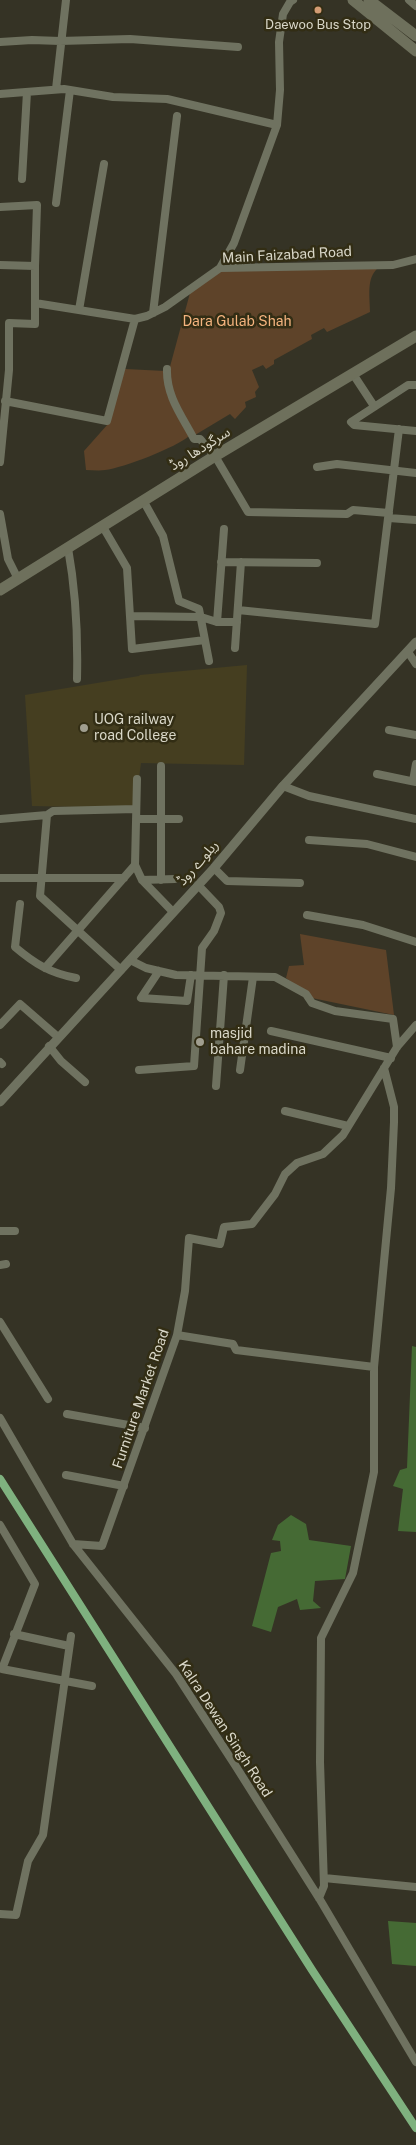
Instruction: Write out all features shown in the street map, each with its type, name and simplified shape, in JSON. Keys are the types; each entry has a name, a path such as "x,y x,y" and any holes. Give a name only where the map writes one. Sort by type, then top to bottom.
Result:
{"main road":[{"path":"369,0 416,36"},
{"path":"358,2 416,52"},
{"name":"سرگودھا روڈ","path":"0,590 216,456 416,336"}],"street":[{"path":"56,89 66,0"},
{"path":"220,268 234,243 277,125 280,90 279,42 283,14 293,0"},
{"path":"409,0 416,6"},
{"path":"0,42 130,39 238,47"},
{"path":"0,94 56,89 113,97 167,99 277,125"},
{"path":"56,203 70,90"},
{"path":"22,179 27,92"},
{"path":"153,313 177,116"},
{"path":"79,310 104,164"},
{"path":"0,207 37,205 35,324 9,323 9,370 0,462"},
{"name":"Main Faizabad Road","path":"35,303 135,318 153,313 165,307 220,268 393,265 416,259"},
{"path":"0,265 35,266"},
{"path":"5,401 107,421 135,318"},
{"path":"167,369 170,395 194,439 200,439 216,456 248,512 347,514 352,510 416,520"},
{"path":"353,374 374,406"},
{"path":"416,385 408,385 351,422 351,424 416,431"},
{"path":"238,610 375,624 399,429"},
{"path":"317,467 337,464 416,473"},
{"path":"144,502 163,536 179,601 199,609 209,661"},
{"path":"0,514 8,559 18,579"},
{"path":"103,527 127,568 132,649 205,640"},
{"path":"217,622 224,529"},
{"path":"68,548 78,622 77,680"},
{"path":"221,562 317,563"},
{"path":"235,648 241,562"},
{"path":"130,616 201,617 217,622 237,622"},
{"name":"ریلوے روڈ","path":"0,1102 49,1046 214,868 283,786 416,642"},
{"path":"408,652 416,664"},
{"path":"388,730 416,735"},
{"path":"377,774 414,782 416,764"},
{"path":"161,766 161,880"},
{"path":"138,780 135,865 142,880 173,912"},
{"path":"283,786 309,796 416,819"},
{"path":"0,819 47,815 53,811 136,809"},
{"path":"47,815 40,896 121,970"},
{"path":"136,819 179,819"},
{"path":"309,840 367,844 416,858"},
{"path":"45,968 135,865"},
{"path":"214,868 227,882 300,883"},
{"path":"0,878 124,878"},
{"path":"142,880 175,879"},
{"path":"139,1070 194,1066 202,948 214,931 221,913 198,885"},
{"path":"20,904 15,947 56,974 76,978"},
{"path":"307,915 363,925 416,942"},
{"path":"130,960 146,968 176,975 275,977 306,994 312,1003 335,1011 393,1019 398,1047"},
{"path":"159,971 141,998 187,1001 191,975"},
{"path":"216,1086 224,975"},
{"path":"240,1070 253,977"},
{"path":"0,1025 20,1004 58,1037"},
{"name":"Furniture Market Road","path":"73,1544 102,1546 177,1335 184,1291 189,1238 220,1244 224,1228 252,1224 275,1194 285,1174 297,1164 323,1154 343,1135 384,1068 416,1025"},
{"path":"271,1031 391,1058"},
{"path":"49,1046 61,1061 85,1082"},
{"path":"319,1898 324,1886 320,1762 321,1638 353,1573 374,1472 374,1367 391,1188 394,1122 394,1107 384,1068"},
{"path":"285,1111 348,1126"},
{"path":"0,1231 15,1231"},
{"path":"0,1322 48,1400"},
{"path":"177,1335 233,1344 236,1350 374,1367"},
{"path":"67,1414 144,1428"},
{"name":"Kalra Dewan Singh Road","path":"0,1418 73,1544 176,1674 319,1898 416,2062"},
{"path":"66,1475 124,1486"},
{"path":"0,1525 35,1584 1,1669 92,1686"},
{"path":"14,1634 69,1646"},
{"path":"0,1914 16,1915 28,1861 43,1835 63,1681 71,1636"},
{"path":"324,1878 416,1887"}],"shaded area":[{"path":"247,665 244,765 141,763 135,808 32,806 25,695 140,675"},
{"path":"412,1346 416,1347 416,1532 398,1531 403,1489 393,1486 400,1470 407,1468"},
{"path":"291,1515 306,1524 309,1540 351,1546 345,1579 315,1581 313,1601 321,1608 300,1610 297,1599 278,1607 271,1632 252,1626 271,1553 281,1551 280,1541 272,1540 278,1525"},
{"path":"388,1921 416,1923 416,1966 392,1964"}],"green space":[{"name":"Dara Gulab Shah","path":"378,268 370,282 370,312 327,332 324,328 311,335 312,339 274,360 274,364 266,369 263,365 252,370 259,387 255,392 256,397 245,402 246,407 235,419 230,414 195,435 172,394 168,374 190,293 222,271"},
{"path":"125,369 165,371 168,397 189,436 162,451 124,465 103,470 86,470 84,451 108,424"},
{"path":"300,934 386,950 394,1015 312,998 286,978 289,966 304,965"}],"transit line":[{"path":"0,1479 312,1970 416,2128"}],"place":[{"name":"Daewoo Bus Stop","path":"318,10"},
{"name":"UOG railway road College","path":"84,728"},
{"name":"masjid bahare madina","path":"200,1042"}]}
